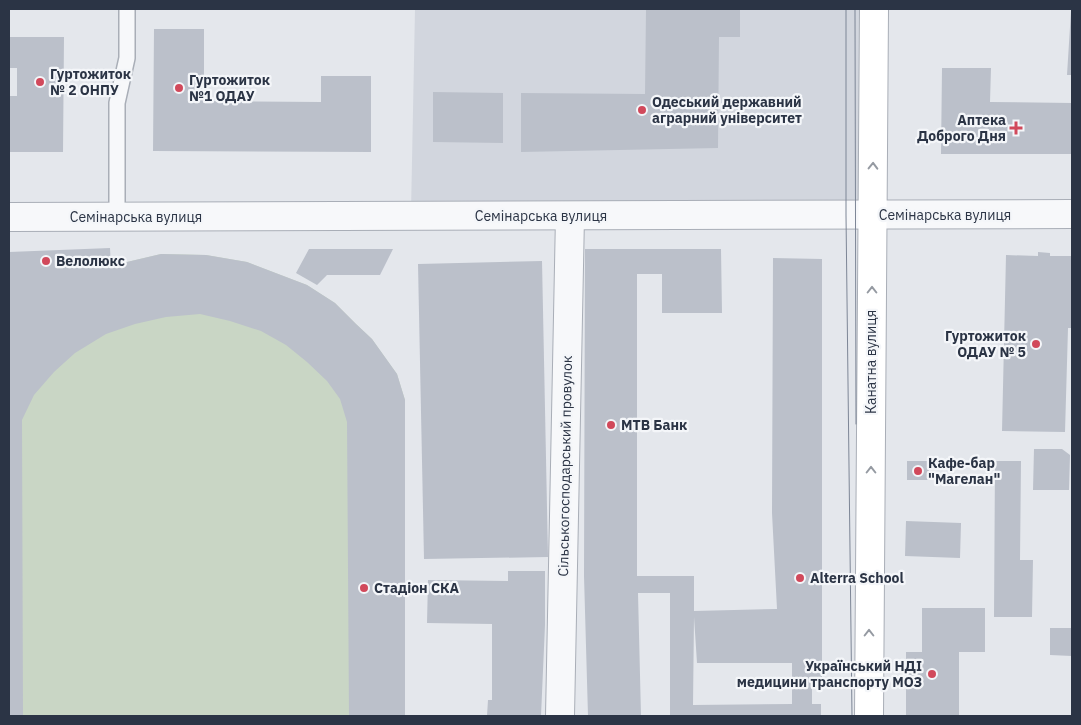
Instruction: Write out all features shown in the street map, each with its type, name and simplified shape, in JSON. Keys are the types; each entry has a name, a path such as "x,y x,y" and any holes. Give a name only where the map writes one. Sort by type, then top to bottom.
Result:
{"main road":[{"name":"Канатна вулиця","path":"868,716 874,9"}],"street":[{"name":"Семінарська вулиця","path":"9,217 1072,214"},
{"name":"Сільськогосподарський провулок","path":"560,716 570,216"}],"lane":[{"path":"117,217 116,103 127,58 127,9"}],"shaded area":[{"name":"Одеський державний аграрний університет","path":"415,9 872,9 871,214 411,212"}],"green space":[{"path":"161,254 206,255 247,262 307,285 335,303 372,339 397,374 405,400 405,716 9,716 9,333 32,312 98,272 127,262"}],"building":[{"path":"646,9 740,9 740,37 719,37 718,148 521,152 521,93 645,94"},
{"path":"1071,11 1072,75 1067,75"},
{"name":"Гуртожиток №1 ОДАУ","path":"154,29 204,29 204,101 321,102 321,76 371,76 371,152 153,151"},
{"name":"Гуртожиток № 2 ОНПУ","path":"9,37 64,37 63,152 9,152 9,96 17,96 17,68 9,68"},
{"path":"942,68 991,68 990,102 1072,103 1072,154 941,154"},
{"path":"433,92 503,93 503,143 433,142"},
{"path":"110,248 111,267 161,254 206,255 247,262 307,285 335,303 372,339 397,374 405,400 405,716 349,716 347,422 340,399 327,381 286,345 261,331 200,314 166,317 135,324 106,334 75,353 54,372 34,395 22,420 23,716 9,716 9,252"},
{"path":"309,249 393,249 380,275 327,275 317,285 296,273"},
{"path":"585,249 721,249 722,313 662,313 662,274 637,274 637,576 694,576 694,611 777,609 772,513 773,258 822,259 822,677 812,677 812,704 821,704 821,716 670,716 670,593 638,593 641,716 588,716 584,576","holes":["694,617 697,663 792,663 792,704 693,705"]},
{"name":"Гуртожиток ОДАУ № 5","path":"1038,252 1050,253 1050,256 1072,256 1072,328 1068,328 1065,432 1002,431 1006,255 1038,256"},
{"path":"542,261 548,557 424,559 418,264"},
{"path":"1034,449 1062,449 1070,455 1069,490 1033,490"},
{"name":"Кафе-бар \"Магелан\"","path":"907,461 929,461 929,480 907,480"},
{"path":"995,461 1021,461 1020,560 1033,560 1032,617 994,617"},
{"path":"906,521 961,523 960,558 905,556"},
{"path":"508,571 545,571 541,716 487,716 488,700 492,700 492,624 427,623 428,580 508,581"},
{"path":"922,608 985,608 985,652 959,652 959,716 906,716 906,652 922,652"},
{"path":"1050,628 1072,628 1072,656 1050,655"}],"tram line":[{"path":"846,9 846,215 852,716"},
{"path":"855,9 856,424"}],"place":[{"name":"Гуртожиток № 2 ОНПУ","path":"40,82"},
{"name":"Гуртожиток №1 ОДАУ","path":"179,88"},
{"name":"Одеський державний аграрний університет","path":"642,110"},
{"name":"Аптека Доброго Дня","path":"1016,128"},
{"name":"Велолюкс","path":"46,261"},
{"name":"Гуртожиток ОДАУ № 5","path":"1036,344"},
{"name":"МТВ Банк","path":"611,425"},
{"name":"Кафе-бар \"Магелан\"","path":"918,471"},
{"name":"Alterra School","path":"800,578"},
{"name":"Стадіон СКА","path":"364,588"},
{"name":"Український НДІ медицини транспорту МОЗ","path":"932,674"}]}
